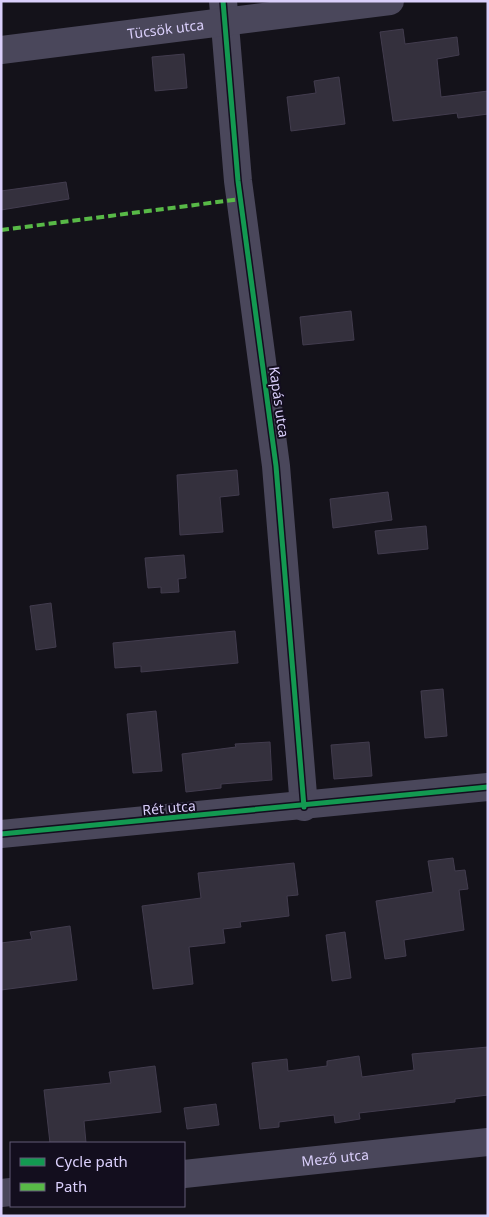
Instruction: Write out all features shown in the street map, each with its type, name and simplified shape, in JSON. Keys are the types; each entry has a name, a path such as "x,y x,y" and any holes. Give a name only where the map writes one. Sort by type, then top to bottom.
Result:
{"street":[{"name":"Tücsök utca","path":"1,50 223,11 390,1"},
{"name":"Kapás utca","path":"223,11 238,181 276,466 304,806"},
{"name":"Rét utca","path":"1,834 488,788"},
{"name":"Mező utca","path":"185,1174 488,1142"}],"building":[{"path":"403,29 405,44 457,37 459,55 437,59 441,97 488,91 488,114 458,118 457,113 393,121 380,32"},
{"path":"184,54 187,88 155,91 152,57"},
{"path":"339,77 345,124 291,131 287,97 316,93 314,81"},
{"path":"66,182 69,199 1,210 1,191"},
{"path":"351,311 354,340 303,345 300,317"},
{"path":"237,470 239,495 220,497 223,532 180,535 177,475"},
{"path":"388,492 392,520 333,528 330,499"},
{"path":"426,526 428,549 378,554 375,531"},
{"path":"184,555 186,578 178,579 179,592 161,593 161,587 148,588 145,558"},
{"path":"51,603 56,647 36,650 30,606"},
{"path":"235,631 238,663 141,672 141,666 115,668 113,643"},
{"path":"443,689 447,736 425,738 421,691"},
{"path":"156,711 162,771 133,773 127,714"},
{"path":"270,742 272,780 221,784 221,788 186,792 182,754 236,747 235,744"},
{"path":"369,742 372,776 334,779 331,745"},
{"path":"453,858 455,871 465,870 468,889 459,890 464,930 404,940 406,956 385,959 376,901 433,892 428,861"},
{"path":"294,863 298,895 287,896 289,916 240,922 241,927 223,929 225,943 189,947 193,984 153,989 142,906 201,898 198,873"},
{"path":"70,926 77,980 1,990 1,943 32,939 30,932"},
{"path":"345,932 351,978 332,981 326,935"},
{"path":"488,1047 488,1095 455,1099 455,1102 359,1113 360,1119 335,1123 334,1115 279,1122 279,1127 260,1129 252,1063 287,1059 288,1071 327,1066 327,1061 359,1056 362,1077 414,1070 412,1054"},
{"path":"155,1066 161,1112 84,1121 86,1142 50,1142 44,1090 111,1083 109,1072"},
{"path":"216,1104 219,1125 187,1129 184,1108"}],"marked path":[{"path":"1,230 241,199"}],"cycle path":[{"path":"223,1 238,181 276,466 304,807"},
{"path":"1,834 488,787"}]}
